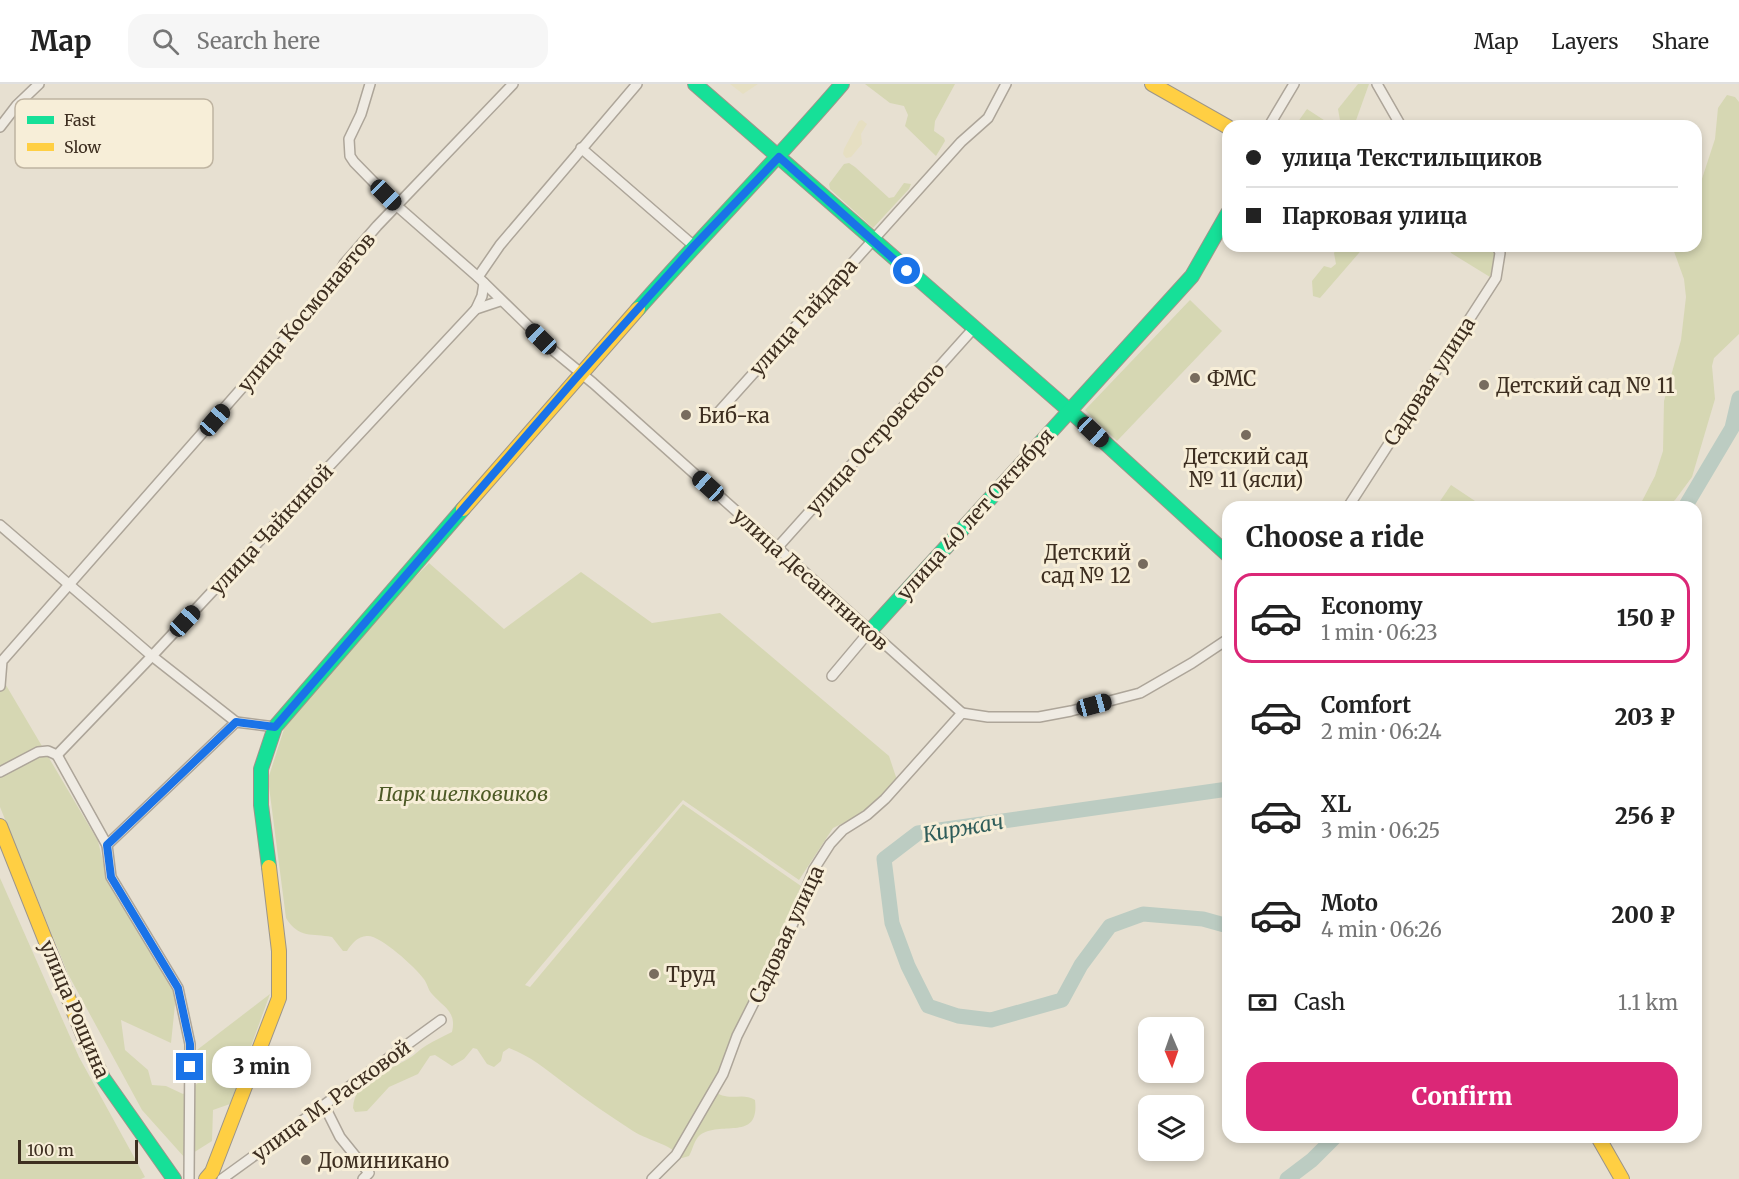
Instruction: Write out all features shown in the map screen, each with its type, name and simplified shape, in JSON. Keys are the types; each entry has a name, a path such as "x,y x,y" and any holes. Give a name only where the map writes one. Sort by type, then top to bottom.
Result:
{"street":[{"path":"23,99 39,84"},
{"path":"370,84 361,114 349,139 350,156 397,206 481,280"},
{"name":"улица Космонавтов","path":"0,686 2,661 334,283 344,264 377,226 513,84"},
{"name":"улица Чайкиной","path":"57,755 476,309 482,296 481,280 500,245 637,84"},
{"path":"695,84 1069,411 1222,550"},
{"path":"216,1177 279,998 279,951 261,805 261,769 275,727 581,373 694,246 779,157 842,84"},
{"name":"улица Гайдара","path":"716,415 961,142 988,118 1006,84"},
{"path":"1152,84 1222,124"},
{"path":"1273,120 1294,84"},
{"path":"1377,84 1398,120"},
{"path":"0,127 15,108"},
{"path":"581,148 694,246"},
{"name":"улица 40 лет Октября","path":"832,676 869,632 1192,276 1222,224"},
{"name":"Садовая улица","path":"1352,501 1496,278 1499,252"},
{"name":"улица Десантников","path":"481,280 500,301 554,351 962,713"},
{"name":"улица Чайкиной","path":"476,309 500,301"},
{"name":"улица Островского","path":"777,548 973,329"},
{"path":"0,525 152,656 236,722 275,727"},
{"path":"962,713 988,717 1039,717 1140,693 1222,643"},
{"name":"Садовая улица","path":"652,1179 676,1155 723,1074 737,1036 790,931 814,869 830,844 843,830 885,800 962,713"},
{"path":"107,845 236,722"},
{"path":"0,772 38,752 48,751 57,755 107,845 111,877 178,988 190,1044 189,1179"},
{"name":"улица Рощина","path":"0,826 80,1028 103,1078 174,1179"},
{"name":"улица М. Расковой","path":"216,1177 324,1105 441,1020"},
{"path":"324,1105 340,1137 369,1173 363,1179"},
{"path":"1602,1143 1623,1179"}],"shaded area":[{"path":"730,84 758,84 743,94"},
{"path":"862,120 867,124 861,134 862,144 851,157 846,158 843,154 844,149 859,121"}],"green space":[{"path":"865,84 955,84 935,121 934,131 945,141 936,156 905,126 908,115 904,106 890,103"},
{"path":"1358,84 1369,84 1356,120 1340,120 1338,109"},
{"path":"1727,95 1735,97 1739,102 1739,334 1714,358 1712,366 1715,399 1692,477 1674,501 1642,501 1655,476 1663,451 1664,401 1681,340 1686,297 1684,279 1674,252 1702,252 1702,179 1715,139 1718,108"},
{"path":"1307,109 1324,120 1299,120"},
{"path":"849,163 889,198 894,197 904,183 911,184 873,228 830,189 829,184 844,164"},
{"path":"1360,252 1320,298 1313,296 1312,281 1324,266 1331,268 1336,264 1334,253"},
{"path":"1495,252 1490,277 1451,253"},
{"path":"1190,300 1222,331 1117,441 1085,410"},
{"path":"1451,485 1475,501 1440,501"},
{"name":"Парк шелковиков","path":"429,563 504,629 581,572 652,623 720,613 889,756 898,783 870,810 833,828 799,880 683,800 525,985 530,987 683,804 801,886 783,935 712,1089 724,1096 755,1100 755,1113 752,1121 746,1126 719,1129 700,1135 689,1156 682,1158 665,1145 633,1131 589,1102 538,1063 509,1048 503,1052 501,1061 494,1067 487,1064 477,1049 473,1048 464,1059 452,1066 435,1055 430,1056 418,1074 389,1087 367,1111 355,1112 353,1108 359,1090 366,1083 452,1032 453,1019 419,973 381,941 374,937 361,937 347,951 343,951 332,937 306,934 291,925 286,918 268,779 284,729 354,639"},
{"path":"0,675 98,841 107,878 176,995 171,1043 121,1020 125,1050 148,1070 152,1085 166,1086 183,1094 202,1080 197,1050 270,994 230,1104 213,1110 212,1141 185,1158 142,1110 68,974 0,807"},
{"path":"0,878 79,1057 145,1177 141,1179 0,1179"}],"waterway":[{"name":"Киржач","path":"1689,501 1732,428 1739,398"},
{"name":"Киржач","path":"1222,790 918,833 884,859 892,923 908,966 928,1006 958,1016 991,1020 1062,1000 1081,965 1110,926 1143,914 1203,919 1222,924"},
{"name":"Киржач","path":"1287,1179 1312,1160 1329,1143"}],"traffic: fast":[{"path":"695,84 1080,420 1222,550"},
{"path":"638,309 842,84"},
{"path":"869,632 1192,276 1222,224"},
{"path":"269,867 261,805 261,769 275,727 463,509"},
{"path":"85,1040 103,1078 174,1179"}],"traffic: slow":[{"path":"1152,84 1222,124"},
{"path":"463,509 638,309"},
{"path":"0,826 85,1040"},
{"path":"206,1179 212,1172 279,998 279,951 269,867"},
{"path":"1601,1143 1622,1179"}],"place":[{"name":"ФМС","path":"1195,378"},
{"name":"Детский сад № 11","path":"1484,385"},
{"name":"Биб-ка","path":"686,415"},
{"name":"Детский сад № 11 (ясли)","path":"1246,435"},
{"name":"Детский сад № 12","path":"1143,564"},
{"name":"Труд","path":"654,974"},
{"name":"Доминикано","path":"306,1160"}],"route":[{"path":"190,1067 190,1044 178,988 111,877 107,845 236,722 275,727 576,378 694,246 779,157 907,271"}]}
